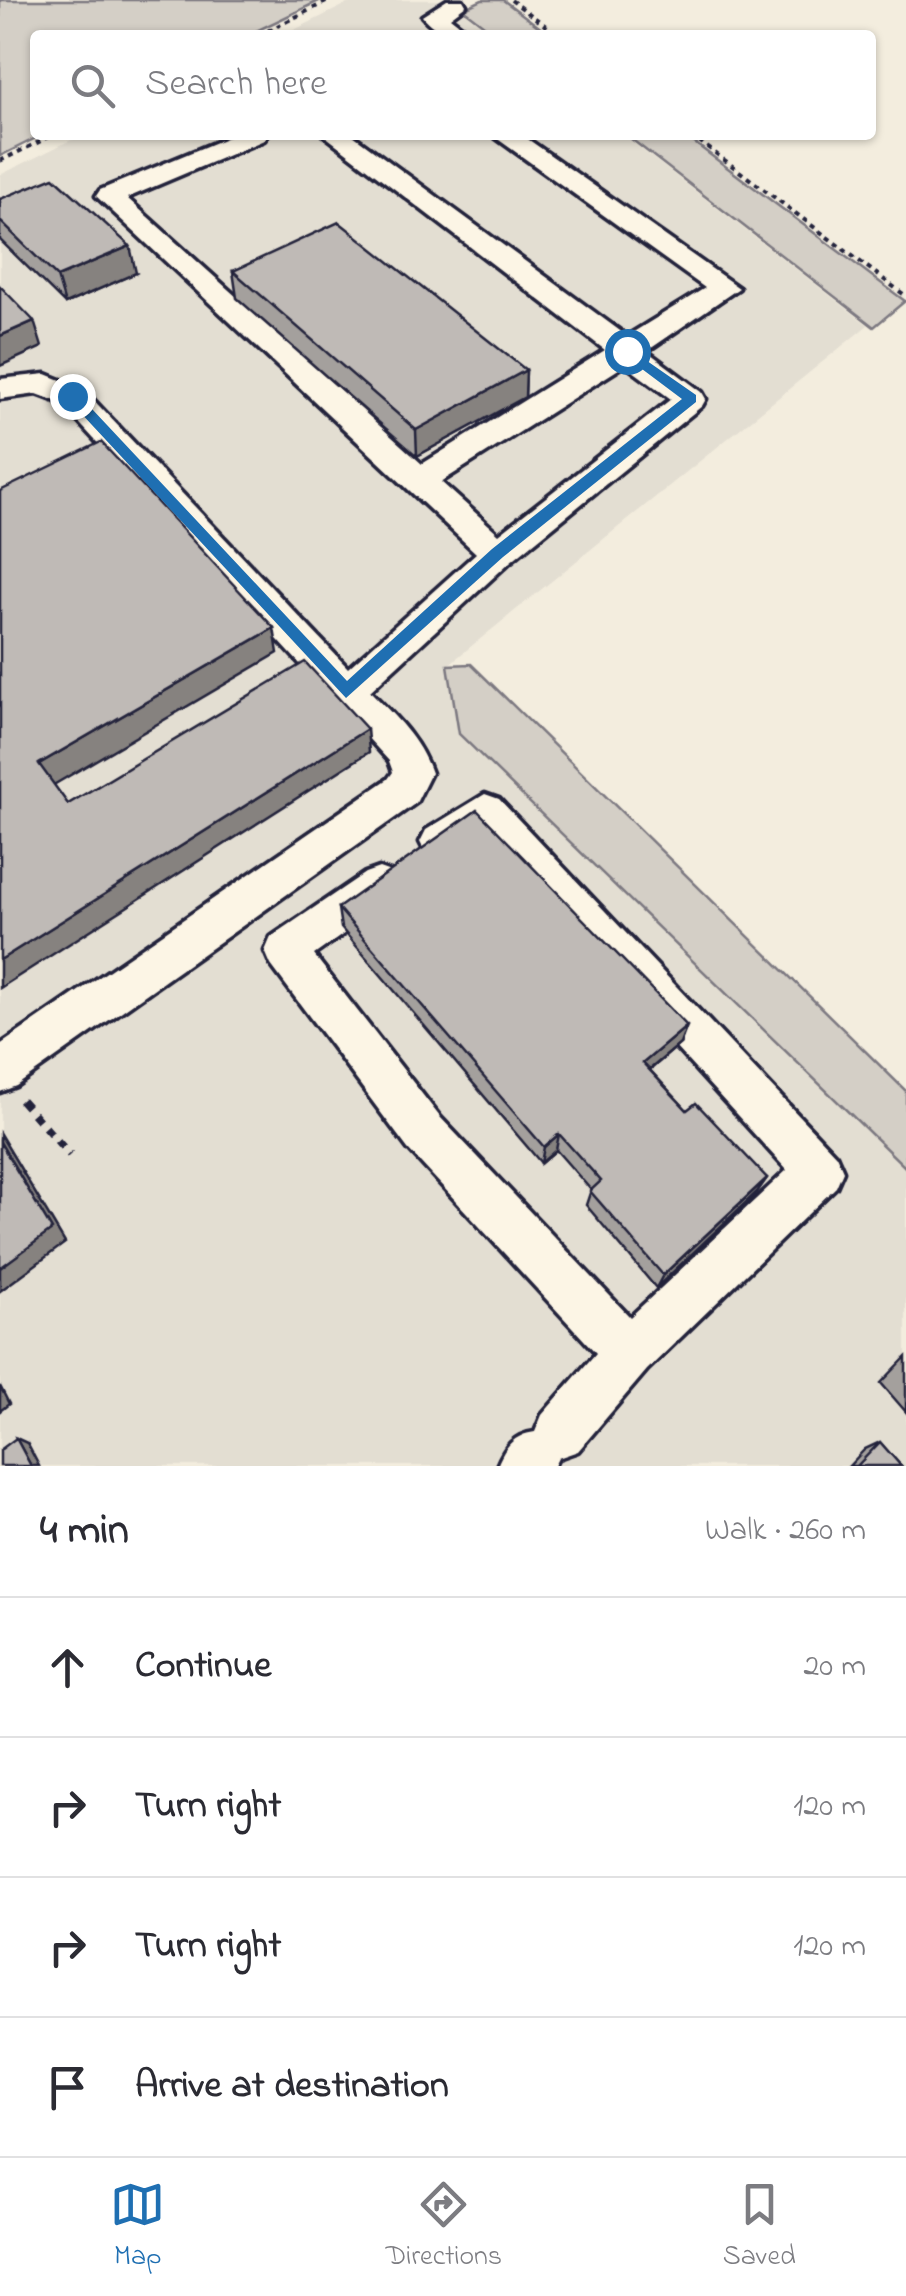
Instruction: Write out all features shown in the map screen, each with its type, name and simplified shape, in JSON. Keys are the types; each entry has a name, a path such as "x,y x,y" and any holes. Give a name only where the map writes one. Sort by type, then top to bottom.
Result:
{"lane":[{"path":"454,30 434,16 455,5"},
{"path":"242,140 109,196 498,553"},
{"path":"344,140 691,398 498,553 346,692"},
{"path":"419,481 725,288 512,140"},
{"path":"0,389 40,382 58,386 72,396 405,754 412,773 402,791 0,1071"},
{"path":"538,1452 629,1352 820,1172 485,811 286,951 424,1133 629,1352"}],"path":[{"path":"268,30 330,0"},
{"path":"511,0 551,30"},
{"path":"0,161 43,140"},
{"path":"698,140 906,296"},
{"path":"32,1116 70,1154"}],"shaded area":[{"path":"0,0 321,0 258,30 30,30 32,140 0,156"},
{"path":"355,0 449,0 488,30 294,30"},
{"path":"482,0 503,0 543,30 490,30 463,9"},
{"path":"71,140 629,140 868,325 448,665 459,734 906,1168 906,1466 0,1466 0,175"},
{"path":"632,140 691,140 905,301 874,327"},
{"path":"471,664 906,1091 906,1168 459,734 448,665"}],"building":[{"path":"54,177 130,246 57,277 0,221 0,199"},
{"path":"339,222 526,370 416,430 233,271"},
{"path":"0,286 34,321 0,336"},
{"path":"101,442 274,628 39,764 68,804 305,662 367,729 0,960 0,491"},
{"path":"477,810 687,1026 643,1063 687,1110 696,1103 767,1178 663,1275 590,1191 601,1181 559,1134 544,1147 338,908"},
{"path":"0,1142 52,1230 0,1268"},
{"path":"16,1438 31,1466 0,1466 0,1450"},
{"path":"880,1442 901,1466 857,1466"}],"route":[{"path":"72,396 346,692 498,553 691,398 627,351"}]}
